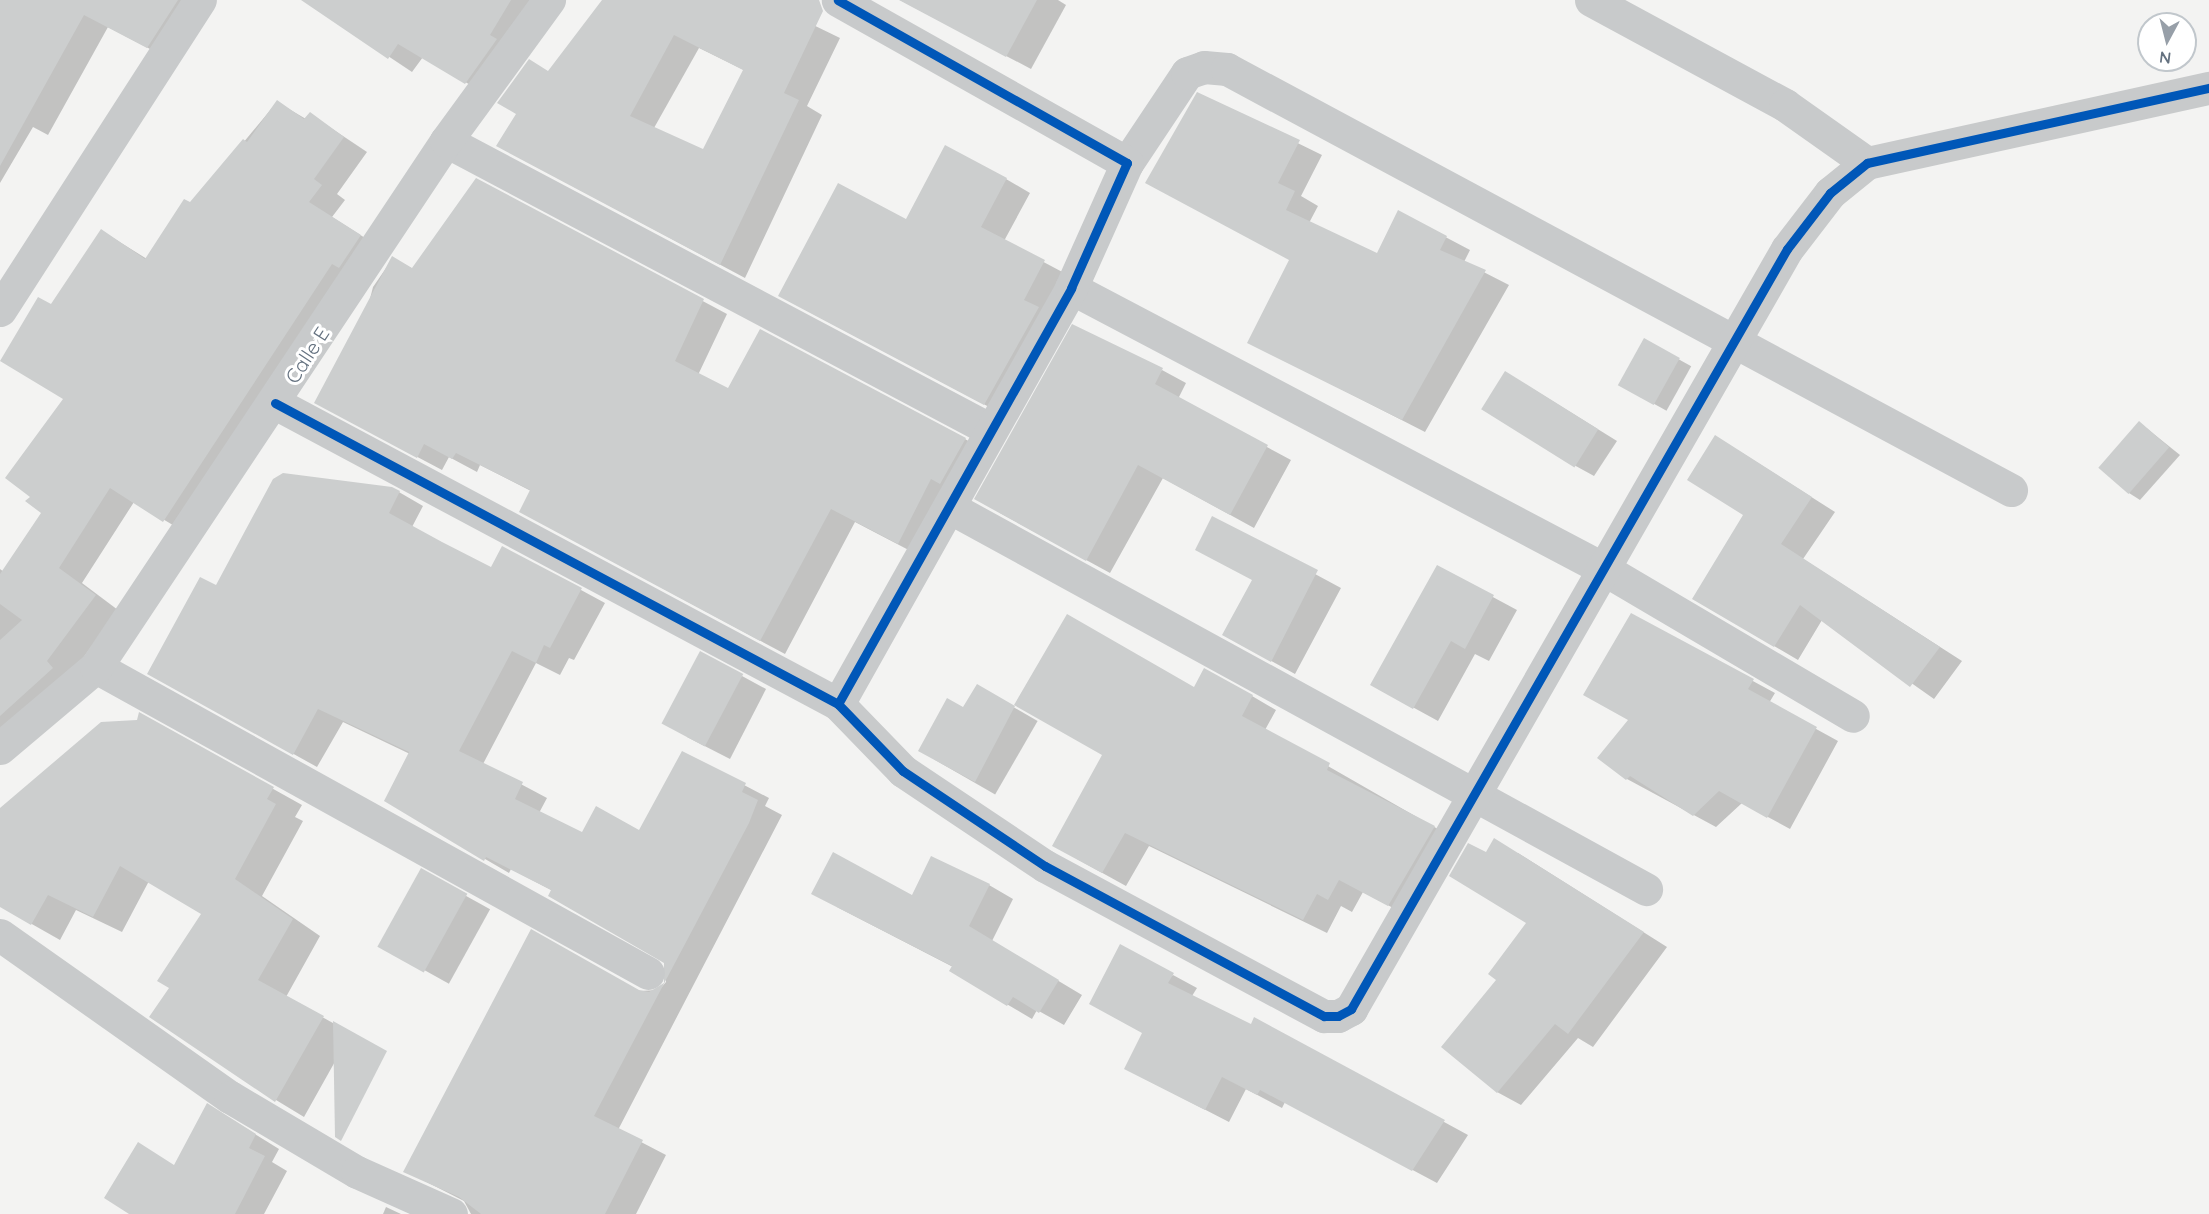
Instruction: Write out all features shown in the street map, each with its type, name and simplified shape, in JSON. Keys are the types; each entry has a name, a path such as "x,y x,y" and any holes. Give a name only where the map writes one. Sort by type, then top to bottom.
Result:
{"street":[{"path":"0,310 200,0"},
{"name":"Calle E","path":"0,748 96,667 275,403 446,141 549,0"},
{"path":"838,0 1127,163"},
{"path":"1591,0 1785,105 1867,163"},
{"path":"838,704 1071,288 1127,163 1187,74 1204,67 1227,69 2011,490"},
{"path":"275,403 838,704 864,735 945,804 1045,866 1324,1016 1351,1009 1787,249 1830,193 1867,163 2209,88"},
{"path":"446,141 991,430"},
{"path":"1071,288 1602,568 1853,716"},
{"path":"949,507 1477,792 1646,889"},
{"path":"96,667 648,973"},
{"path":"0,935 230,1097 357,1172 451,1214"}],"building":[{"path":"0,0 178,0 147,48 84,15 0,166"},
{"path":"301,0 511,0 490,35 497,39 465,84 398,44 388,59"},
{"path":"602,0 819,0 823,11 784,93 799,100 720,265 496,146 516,114 497,103 529,59 548,71","holes":["674,35 743,70 703,149 630,116"]},
{"path":"899,0 1037,0 1006,57"},
{"path":"1197,92 1300,140 1278,183 1295,191 1286,210 1377,253 1398,210 1447,236 1440,250 1486,270 1402,420 1247,343 1289,260 1145,183"},
{"path":"277,100 304,119 310,112 344,137 314,179 322,185 309,202 361,235 339,268 332,264 163,522 110,488 59,568 96,595 47,661 53,668 0,716 0,640 22,620 0,604 0,574 41,513 25,501 30,497 5,478 63,399 0,361 38,297 51,304 101,229 145,259 184,199 190,202 243,139 247,142"},
{"path":"945,145 1007,178 981,227 1045,260 1024,300 1039,307 984,405 778,296 838,183 906,219"},
{"path":"476,178 704,299 675,361 728,388 760,329 966,438 940,484 931,479 898,544 831,509 760,641 519,512 530,490 456,453 452,459 424,444 417,458 314,403 392,256 412,268"},
{"path":"1072,324 1163,368 1155,384 1268,445 1230,515 1138,465 1086,561 974,499"},
{"path":"1644,338 1680,358 1654,405 1618,385"},
{"path":"1505,371 1598,429 1574,467 1481,409"},
{"path":"2139,421 2169,447 2129,494 2098,468"},
{"path":"1715,435 1812,497 1781,544 1940,647 1910,687 1800,605 1774,647 1692,599 1743,515 1687,480"},
{"path":"283,473 392,487 400,491 389,513 442,542 491,567 502,546 582,588 550,648 544,645 536,663 512,651 459,751 523,782 515,799 582,832 596,806 639,830 682,751 746,783 742,792 758,800 749,823 594,1116 643,1140 605,1214 481,1214 459,1197 403,1172 531,929 639,990 649,992 664,983 664,963 548,896 551,890 486,857 484,861 384,801 409,752 318,709 293,755 147,674 200,577 216,585 273,479"},
{"path":"1212,516 1318,570 1271,662 1222,635 1252,580 1195,550"},
{"path":"1437,565 1494,595 1465,649 1451,641 1413,709 1370,685"},
{"path":"1631,613 1754,679 1748,689 1817,727 1767,818 1719,791 1693,816 1630,776 1626,780 1597,758 1628,720 1583,695"},
{"path":"1067,614 1194,687 1204,668 1253,695 1242,716 1330,763 1327,770 1435,826 1388,906 1339,880 1328,900 1317,894 1303,920 1125,833 1102,873 1052,846 1102,755 1014,705"},
{"path":"700,651 743,674 705,746 662,723"},
{"path":"977,684 1015,706 975,782 918,751 947,698 963,707"},
{"path":"139,712 274,787 267,799 276,804 235,879 293,919 258,980 324,1016 275,1102 149,1017 169,988 157,981 201,914 120,866 93,917 48,895 31,925 0,907 0,808 101,722 137,720"},
{"path":"1494,838 1644,932 1568,1034 1555,1024 1497,1093 1441,1047 1496,980 1488,974 1526,923 1449,876 1468,843 1486,852"},
{"path":"833,852 912,895 931,856 990,884 969,926 1059,980 1039,1013 1013,997 1007,1006 949,971 952,966 811,894"},
{"path":"421,868 467,894 424,972 377,947"},
{"path":"1120,944 1174,973 1168,983 1251,1024 1254,1017 1445,1120 1412,1171 1260,1090 1257,1095 1222,1077 1205,1110 1124,1069 1142,1033 1089,1004"},
{"path":"333,1021 387,1051 341,1141 335,1137"},
{"path":"207,1103 256,1134 249,1148 265,1156 235,1214 129,1214 104,1198 138,1142 174,1165"}],"cycle path":[{"path":"275,403 838,704 1071,288 1127,163 838,0"},
{"path":"838,704 903,771 1045,866 1324,1016 1338,1016 1351,1009 1787,249 1830,193 1867,163 2209,88"}]}
